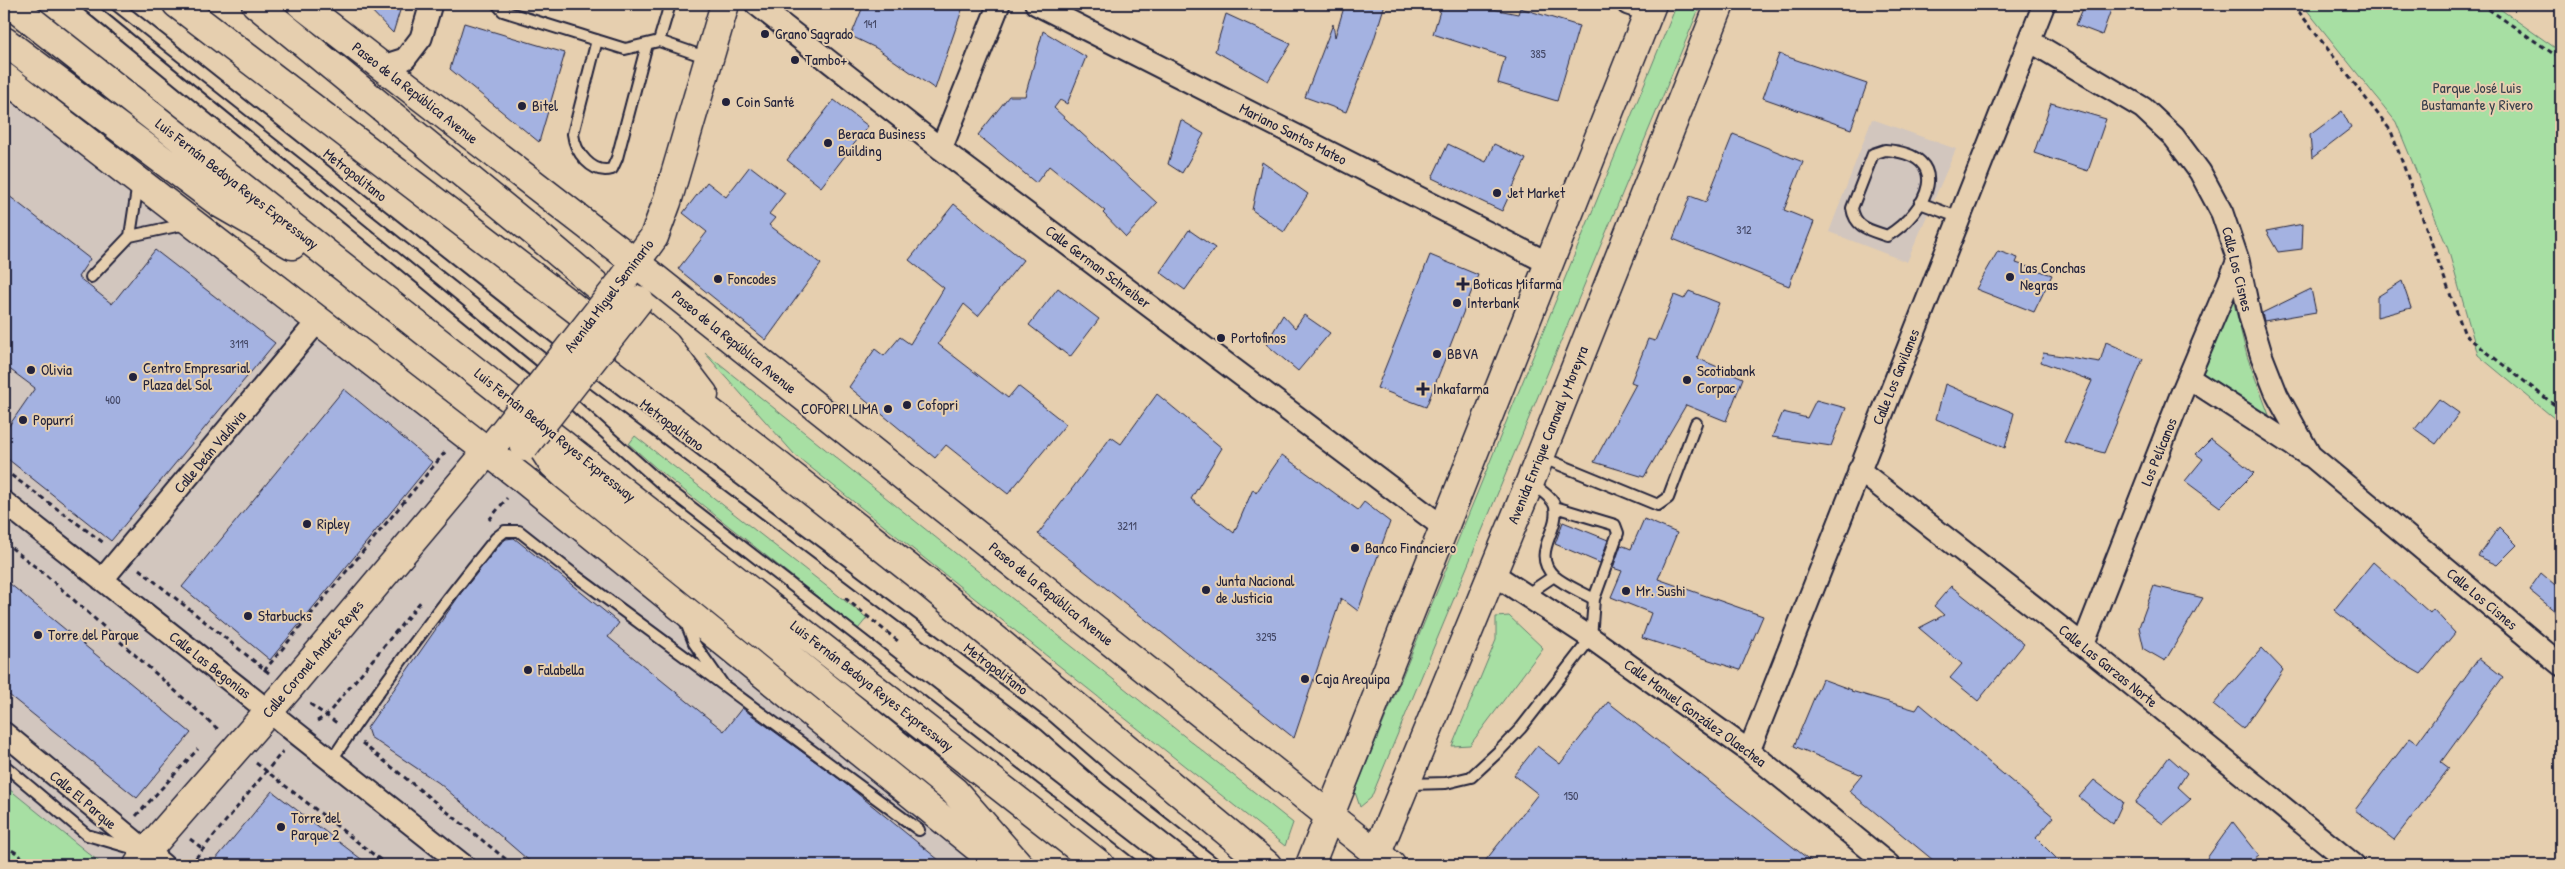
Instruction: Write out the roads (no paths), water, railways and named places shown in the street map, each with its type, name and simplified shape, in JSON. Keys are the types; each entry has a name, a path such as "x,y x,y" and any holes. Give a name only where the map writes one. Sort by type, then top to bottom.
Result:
{"main road":[{"name":"Luis Fernán Bedoya Reyes Expressway","path":"10,4 512,400 538,425 1100,865"},
{"path":"177,4 726,424 930,584 1267,865"},
{"path":"256,4 534,232 666,345 726,424"},
{"name":"Paseo de la República Avenue","path":"301,4 380,67 636,263 1328,816 1380,862"},
{"name":"Avenida Miguel Seminario","path":"484,443 629,293 636,263 654,237 667,202 726,4"},
{"name":"Avenida Enrique Canaval y Moreyra","path":"1380,862 1404,784 1530,482 1720,4"},
{"path":"1313,856 1443,527 1550,264 1643,6"},
{"path":"4,41 221,204 294,246 342,267"},
{"path":"4,77 192,222 317,322 484,443 522,479 999,865"},
{"path":"522,479 518,469 519,457 524,447 629,293 645,296 659,292 675,295"},
{"path":"512,400 553,464 567,477 954,791 1019,865"},
{"name":"Calle Coronel Andrés Reyes","path":"149,861 238,747 288,689 484,443"}],"street":[{"path":"380,67 404,59 421,38 431,4"},
{"name":"Calle German Schreiber","path":"756,4 941,149 1443,527"},
{"path":"941,149 998,4"},
{"name":"Mariano Santos Mateo","path":"1036,4 1550,264"},
{"name":"Calle Los Gavilanes","path":"1749,751 2044,4"},
{"name":"Calle Los Cisnes","path":"2030,41 2143,108 2174,137 2200,172 2222,213 2238,260 2250,318 2262,357 2277,395 2310,455"},
{"name":"Los Pelícanos","path":"2082,645 2238,260"},
{"name":"Calle Deán Valdivia","path":"102,580 317,322"},
{"name":"Calle Los Cisnes","path":"2189,378 2310,455 2561,665"},
{"name":"Calle Las Garzas Norte","path":"1859,470 2082,645 2354,865"},
{"name":"Calle Las Begonias","path":"4,502 462,865"},
{"name":"Calle Manuel González Olaechea","path":"1492,572 1591,638 1749,751 1889,865"},
{"name":"Calle El Parque","path":"4,734 121,832 149,861"}],"lane":[{"path":"86,4 554,389 664,486 1152,865"},
{"name":"Metropolitano","path":"115,4 612,399 1045,725 1107,779 1216,865"},
{"path":"497,4 503,11 625,49 658,41 709,58"},
{"path":"658,41 670,4"},
{"path":"597,40 573,134 574,144 583,158 596,168 606,171 612,169 617,158 647,44"},
{"path":"1885,150 1899,151 1923,162 1928,170 1929,179 1920,203 1911,217 1887,236 1861,227 1854,216 1852,208 1873,154 1885,150"},
{"path":"130,236 139,181"},
{"path":"1920,203 1960,218"},
{"path":"91,277 130,236 192,222"},
{"path":"1540,457 1658,505 1668,498 1696,423"},
{"path":"1530,482 1551,500 1555,506 1554,522 1547,537 1544,554 1554,576 1594,599"},
{"path":"1404,784 1446,783 1471,777 1521,728 1591,638 1594,599 1618,533 1615,525 1555,506"},
{"path":"331,761 445,601 496,538 505,531 519,531 576,576 919,830"},
{"path":"1526,595 1554,576"},
{"path":"682,610 694,643 724,686"},
{"path":"4,765 87,835 149,861"}],"place":[{"name":"Grano Sagrado","path":"765,34"},
{"name":"Tambo+","path":"795,60"},
{"name":"Coin Santé","path":"726,102"},
{"name":"Bitel","path":"522,106"},
{"name":"Beraca Business Building","path":"828,143"},
{"name":"Jet Market","path":"1497,193"},
{"name":"Las Conchas Negras","path":"2010,277"},
{"name":"Foncodes","path":"718,279"},
{"name":"Boticas Mifarma","path":"1463,284"},
{"name":"Interbank","path":"1457,303"},
{"name":"Portofinos","path":"1221,338"},
{"name":"BBVA","path":"1437,354"},
{"name":"Olivia","path":"31,370"},
{"name":"Centro Empresarial Plaza del Sol","path":"133,377"},
{"name":"Scotiabank Corpac","path":"1687,380"},
{"name":"Inkafarma","path":"1423,389"},
{"name":"Cofopri","path":"907,405"},
{"name":"COFOPRI LIMA","path":"888,409"},
{"name":"Popurrí","path":"23,420"},
{"name":"Ripley","path":"307,524"},
{"name":"Banco Financiero","path":"1355,548"},
{"name":"Junta Nacional de Justicia","path":"1206,590"},
{"name":"Mr. Sushi","path":"1626,591"},
{"name":"Starbucks","path":"248,616"},
{"name":"Torre del Parque","path":"38,635"},
{"name":"Falabella","path":"528,670"},
{"name":"Caja Arequipa","path":"1305,679"},
{"name":"Torre del Parque 2","path":"281,827"}],"park label":[{"name":"Parque José Luis Bustamante y Rivero","path":"2477,96"}]}
